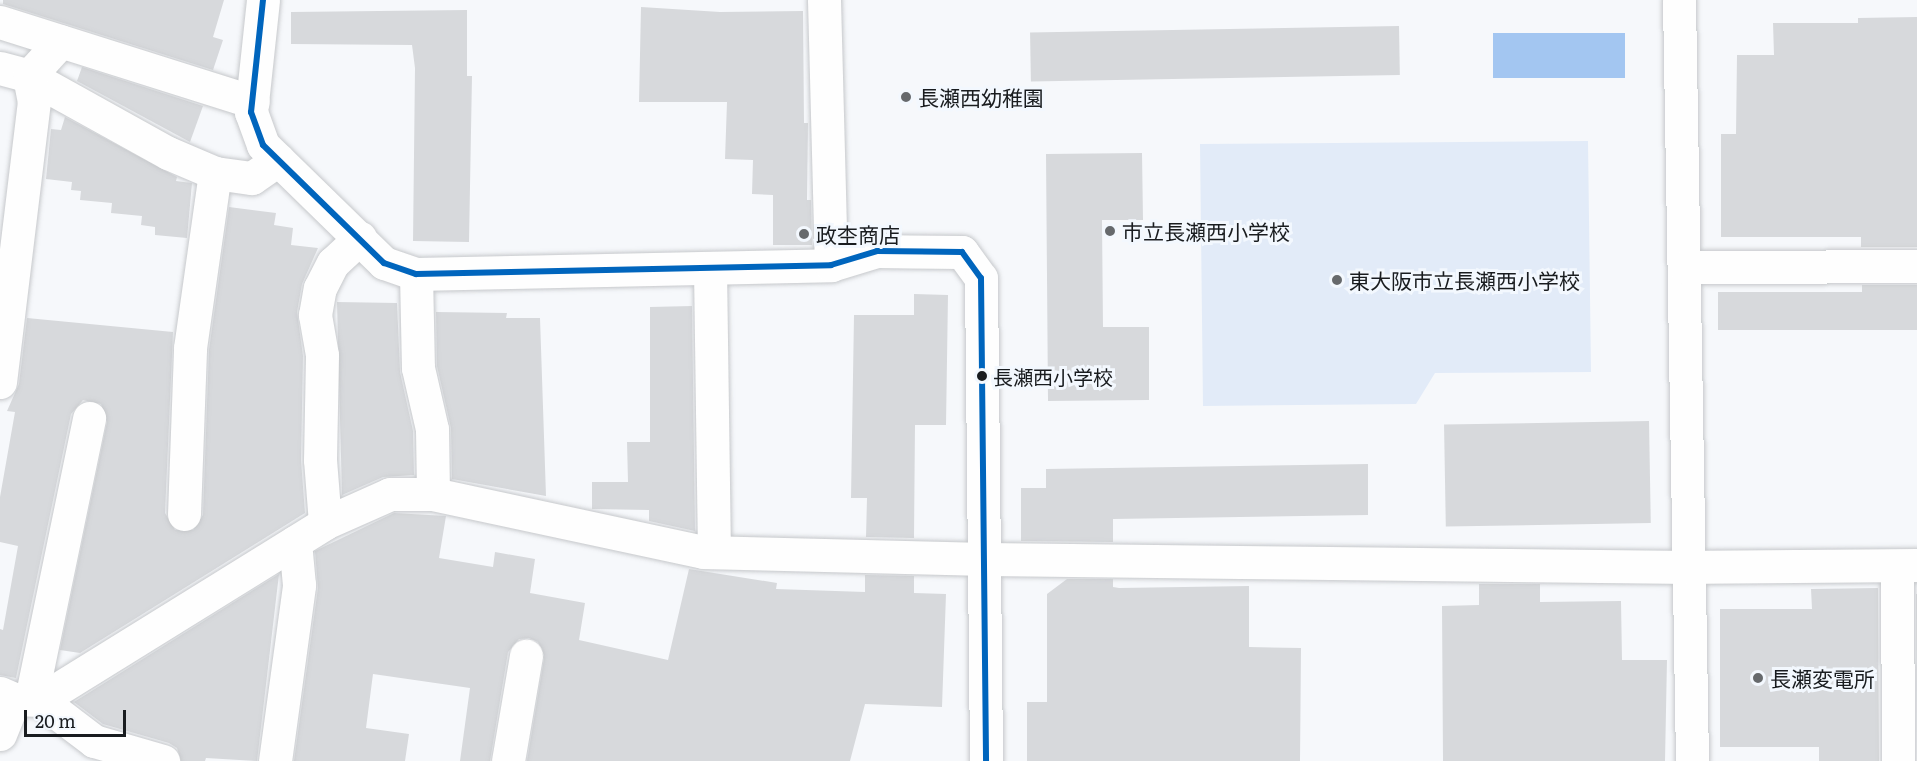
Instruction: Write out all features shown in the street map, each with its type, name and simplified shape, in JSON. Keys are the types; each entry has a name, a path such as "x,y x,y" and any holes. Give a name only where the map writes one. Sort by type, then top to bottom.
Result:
{"street":[{"path":"263,0 251,112 263,145 384,263 416,274 831,265 877,251 962,252 981,278 986,559 986,761"},
{"path":"824,0 831,265"},
{"path":"1679,0 1692,761"},
{"path":"0,22 253,102"},
{"path":"14,72 61,41"},
{"path":"14,72 168,153 215,173 252,178 278,160"},
{"path":"0,382 34,102 14,72"},
{"path":"184,514 190,348 215,173"},
{"path":"325,523 320,460 322,355 315,315 320,288 333,263 360,238"},
{"path":"1684,267 1917,266"},
{"path":"710,268 714,552"},
{"path":"416,274 418,368 432,429 433,494"},
{"path":"0,734 21,698 89,418"},
{"path":"21,698 325,523 390,494 433,494 714,552 986,559 1690,567 1907,565 1898,761"},
{"path":"275,761 299,585 295,542"},
{"path":"508,761 526,656"},
{"path":"21,698 94,741 163,761"}],"shaded area":[{"path":"1588,141 1591,372 1435,373 1416,404 1203,406 1200,144"}],"water":[{"path":"1493,33 1625,33 1625,78 1493,78"}],"building":[{"path":"3,0 224,0 213,37 223,40 213,70 3,4"},
{"path":"641,7 720,12 803,11 804,123 808,123 807,200 811,200 812,245 773,245 773,195 752,194 753,160 725,159 727,102 639,102"},
{"path":"467,10 467,76 472,76 469,242 413,241 415,68 412,45 291,44 291,12"},
{"path":"1917,17 1917,247 1861,247 1861,237 1721,237 1721,134 1736,134 1737,55 1774,55 1773,23 1858,23 1858,18"},
{"path":"1399,26 1400,75 1031,81 1030,32"},
{"path":"82,67 203,106 190,142 77,81"},
{"path":"65,117 177,177 176,181 192,183 187,238 155,235 155,227 141,225 142,216 111,213 112,203 80,200 81,191 71,190 72,182 46,179 51,129 61,130"},
{"path":"1142,153 1143,220 1102,220 1103,327 1149,327 1149,400 1048,401 1046,154"},
{"path":"229,207 276,213 274,225 293,228 291,245 318,248 302,284 297,312 303,356 301,460 305,513 80,653 60,650 107,422 101,404 83,400 71,414 16,678 0,675 0,629 3,630 18,546 0,542 0,497 15,412 7,411 19,384 27,318 173,332 165,513 175,530 193,530 203,515 209,350"},
{"path":"1862,285 1917,285 1917,330 1718,330 1718,292 1862,292"},
{"path":"914,294 948,295 946,425 915,425 914,538 866,537 867,498 851,498 854,315 914,315"},
{"path":"337,302 397,303 400,372 413,431 414,475 383,477 342,495"},
{"path":"692,306 695,531 649,521 649,510 592,509 592,482 628,482 627,442 650,442 650,307"},
{"path":"436,312 507,313 506,318 540,318 546,496 452,479 451,428 437,366"},
{"path":"1649,421 1651,523 1446,527 1444,425"},
{"path":"1368,464 1368,515 1113,519 1113,542 1021,541 1021,488 1046,488 1046,469"},
{"path":"394,513 446,516 439,558 493,567 495,552 535,559 530,593 585,603 579,640 668,660 689,569 777,583 776,589 865,592 865,575 914,576 914,593 946,594 942,707 865,704 850,761 527,761 544,659 538,642 529,638 519,639 508,652 490,761 460,761 470,688 373,674 366,728 409,734 405,761 294,761 318,588 315,551"},
{"path":"279,574 257,761 206,758 205,761 181,761 177,748 169,743 103,724 74,702"},
{"path":"1067,579 1113,579 1113,587 1119,588 1249,586 1249,647 1301,648 1300,761 1027,761 1027,702 1047,702 1047,594"},
{"path":"1479,584 1540,584 1540,602 1621,601 1622,660 1667,660 1665,761 1443,761 1442,606 1479,605"},
{"path":"1878,588 1879,761 1819,761 1819,747 1720,747 1720,609 1812,609 1811,589"},
{"path":"1916,594 1917,594 1917,758"}],"transit line":[{"path":"263,0 251,112 263,145 384,263 416,274 831,265 877,251 962,252 981,278 986,761"}],"place":[{"name":"長瀬西幼稚園","path":"906,97"},
{"name":"市立長瀬西小学校","path":"1110,231"},
{"name":"政杢商店","path":"804,234"},
{"name":"東大阪市立長瀬西小学校","path":"1337,280"},
{"name":"長瀬西小学校","path":"982,376"},
{"name":"長瀬変電所","path":"1758,678"}]}
